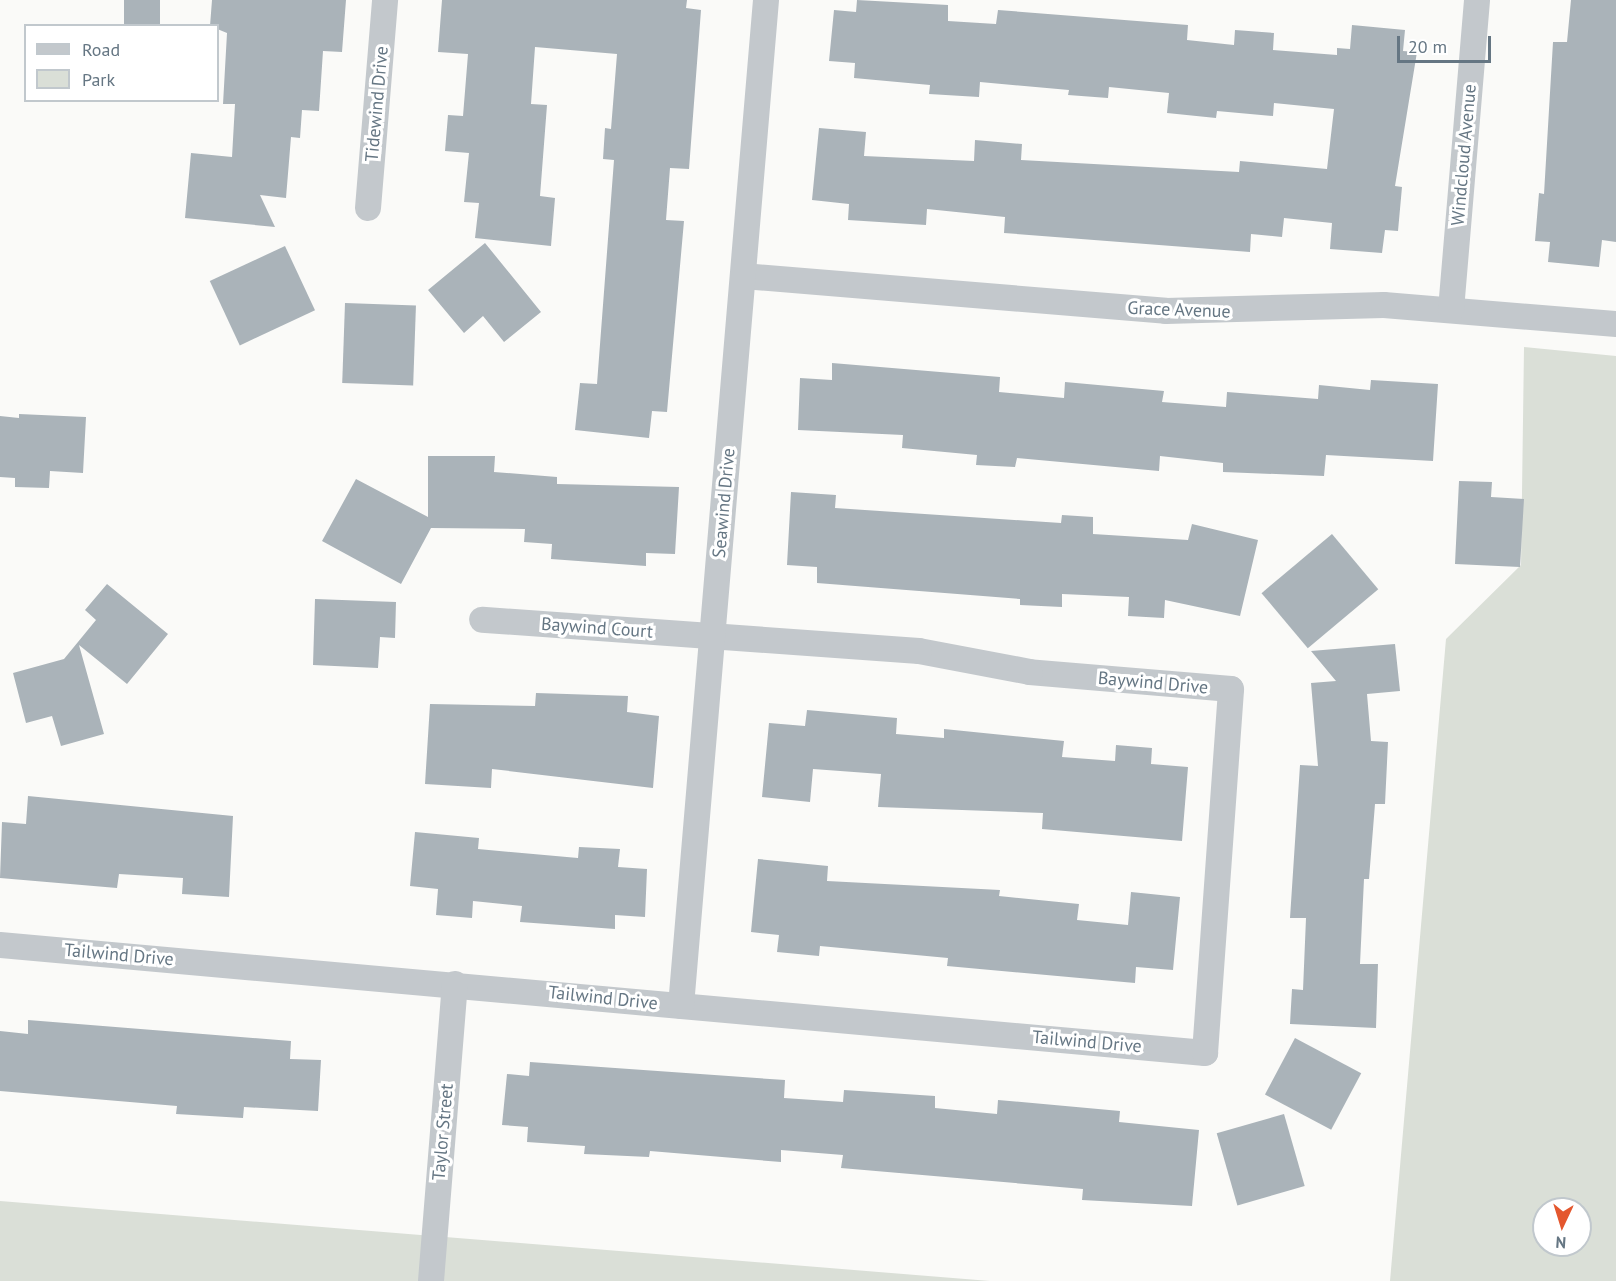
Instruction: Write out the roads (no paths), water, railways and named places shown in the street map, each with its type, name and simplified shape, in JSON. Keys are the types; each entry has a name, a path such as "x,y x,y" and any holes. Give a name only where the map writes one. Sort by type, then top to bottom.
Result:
{"street":[{"name":"Tidewind Drive","path":"368,208 385,0"},
{"name":"Seawind Drive","path":"681,1006 766,0"},
{"name":"Windcloud Avenue","path":"1451,310 1478,0"},
{"name":"Grace Avenue","path":"743,276 1166,311 1384,305 1616,324"},
{"name":"Baywind Court","path":"482,620 712,636"},
{"name":"Baywind Drive","path":"712,636 919,651 1030,672 1231,689 1205,1053"},
{"name":"Tailwind Drive","path":"0,945 1205,1053"},
{"name":"Taylor Street","path":"431,1281 455,984"}]}
